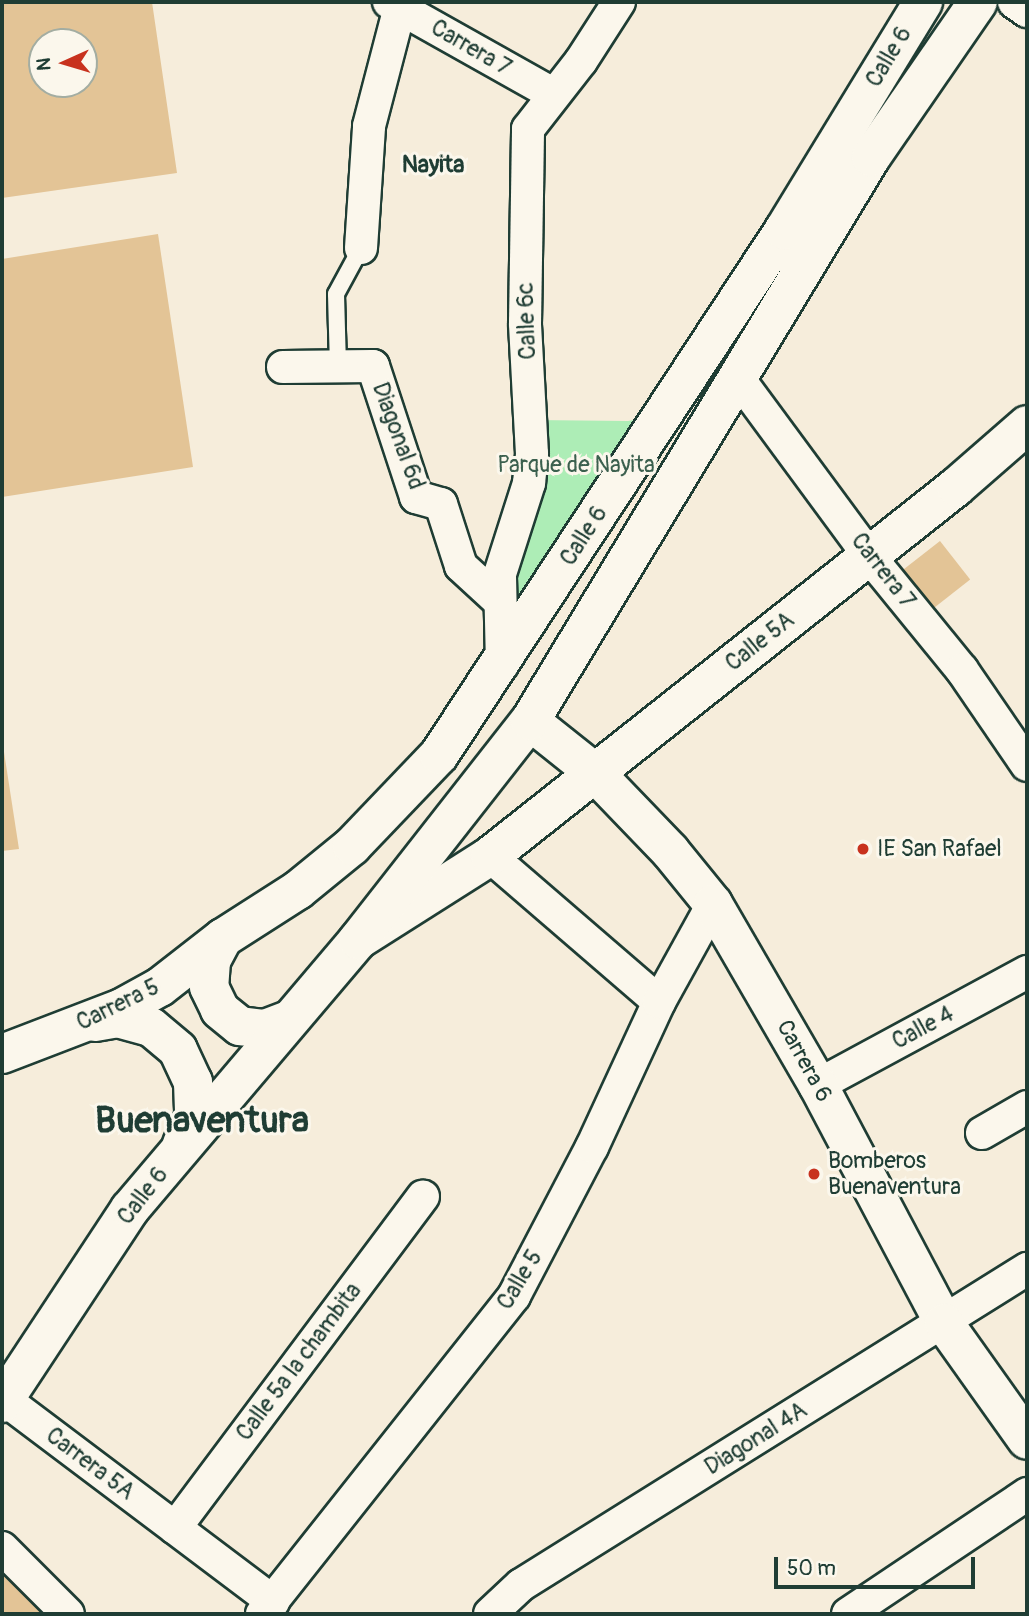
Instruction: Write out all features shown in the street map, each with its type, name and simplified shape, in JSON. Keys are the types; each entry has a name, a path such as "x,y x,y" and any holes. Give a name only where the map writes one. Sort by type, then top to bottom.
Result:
{"main road":[{"name":"Calle 6","path":"223,938 298,890 352,846 439,755 502,665 784,230 923,2"},
{"name":"Calle 6","path":"3,1401 130,1209 358,940 530,721 871,157 978,2"},
{"name":"Calle 5A","path":"490,856 869,556 1027,425"},
{"name":"Carrera 6","path":"530,721 594,772 670,851 713,904 818,1085 944,1323 1027,1440"},
{"name":"Calle 6","path":"358,940 490,856"},
{"path":"223,938 211,961 209,987 219,1010 240,1026 265,1029 289,1020"},
{"name":"Carrera 5","path":"2,1054 83,1024 160,987 223,938"},
{"path":"83,1024 117,1018 151,1027 178,1050 193,1082 194,1116 180,1149"}],"street":[{"name":"Calle 6c","path":"502,665 497,599 532,454 525,323 528,130 553,94 581,61 619,2"},
{"path":"1014,2 1027,11"},
{"name":"Carrera 7","path":"394,4 553,94"},
{"path":"361,248 369,126 394,4"},
{"path":"283,367 338,366"},
{"name":"Diagonal 6d","path":"338,366 373,366 416,497 441,504 461,566 497,599"},
{"name":"Carrera 7","path":"738,378 869,556 962,670 1027,765"},
{"path":"490,856 659,1002"},
{"name":"Calle 5","path":"267,1608 514,1296 592,1147 659,1002 713,904"},
{"name":"Calle 4","path":"818,1085 1027,972"},
{"path":"982,1133 1027,1107"},
{"name":"Calle 5a la chambita","path":"175,1528 423,1197"},
{"name":"Diagonal 4A","path":"490,1614 521,1585 1027,1269"},
{"name":"Carrera 5A","path":"3,1401 175,1528 267,1608"},
{"path":"848,1614 1027,1494"},
{"path":"2,1548 68,1614"}],"lane":[{"path":"338,366 335,294 361,248"}],"green space":[{"name":"Parque de Nayita","path":"661,415 502,665 532,420 628,421"}],"building":[{"path":"2,2 152,2 177,173 2,198"},
{"path":"158,234 193,467 2,497 2,259"},
{"path":"940,541 970,580 924,616 894,577"},
{"path":"2,739 19,849 2,851"},
{"path":"2,1569 49,1614 2,1614"}],"place":[{"name":"IE San Rafael","path":"863,849"},
{"name":"Bomberos Buenaventura","path":"814,1174"}],"district":[{"name":"Nayita","path":"433,165"},
{"name":"Buenaventura","path":"202,1121"}]}
